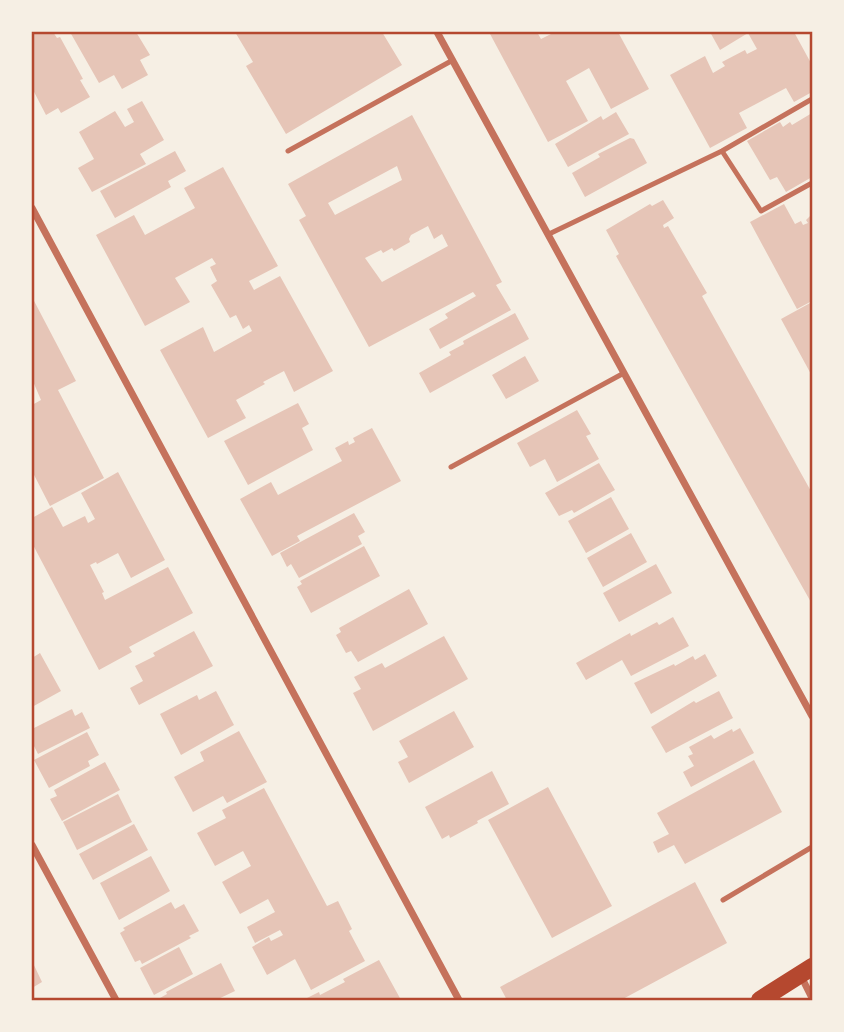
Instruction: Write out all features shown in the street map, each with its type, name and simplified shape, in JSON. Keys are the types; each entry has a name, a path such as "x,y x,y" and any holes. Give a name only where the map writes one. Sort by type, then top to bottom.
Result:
{"main road":[{"path":"760,1000 806,971"}],"street":[{"path":"437,32 813,716"},
{"path":"32,208 459,1000"},
{"path":"32,845 116,1000"},
{"path":"806,971 813,998"}],"lane":[{"path":"288,151 453,60"},
{"path":"549,234 722,151 813,99"},
{"path":"722,151 761,211 813,183"},
{"path":"451,467 624,373"},
{"path":"723,900 813,847"}],"building":[{"path":"32,32 53,32 57,38 60,37 90,97 61,113 58,108 46,115 32,88"},
{"path":"70,32 136,32 150,55 140,60 148,75 122,89 114,75 99,83"},
{"path":"235,32 382,32 402,65 286,134 246,66 253,62"},
{"path":"489,32 537,32 541,39 555,32 618,32 649,89 611,109 589,68 566,81 588,121 548,142"},
{"path":"710,32 794,32 812,65 812,92 794,102 786,88 739,113 747,128 710,148 670,75 705,56 713,73 725,66 722,62 745,50 747,54 757,49 748,33 720,50"},
{"path":"142,101 164,140 140,154 146,164 92,192 78,168 94,159 79,132 115,111 125,127 134,122 127,109"},
{"path":"616,112 629,134 568,167 555,144 601,116 603,120"},
{"path":"812,113 812,177 786,192 777,177 770,180 747,141 780,122 783,127 790,122 792,125"},
{"path":"412,115 502,282 496,285 511,310 440,349 429,329 448,318 445,314 476,296 473,292 369,347 299,220 306,216 288,184","holes":["397,166 402,180 335,215 328,203","428,226 434,239 442,234 448,246 382,282 365,258 381,250 383,253 392,248 394,251 410,242 411,235"]},
{"path":"630,138 634,139 647,163 585,197 572,173 600,157 598,154"},
{"path":"175,151 186,171 168,181 171,187 115,218 100,191"},
{"path":"223,167 278,266 249,281 254,290 280,276 333,371 294,392 284,371 263,382 265,384 236,400 246,418 208,438 160,350 203,327 214,352 252,331 249,325 243,329 236,315 230,318 211,285 217,281 210,267 216,264 212,258 175,278 190,302 145,326 96,235 134,215 145,235 195,208 184,188"},
{"path":"663,200 674,218 663,225 664,228 668,226 707,293 702,296 812,493 812,604 616,256 619,254 606,230 650,204 652,206"},
{"path":"784,204 795,224 801,221 803,225 808,223 806,220 812,214 812,301 797,309 750,222"},
{"path":"32,297 76,381 58,390 104,478 50,506 32,471 32,405 41,400 32,379"},
{"path":"812,302 812,376 781,319"},
{"path":"515,313 529,339 430,393 419,373 451,355 449,352 464,344 463,341"},
{"path":"525,356 539,381 506,399 492,375"},
{"path":"298,403 309,424 302,428 313,450 248,485 224,441"},
{"path":"577,410 591,434 586,436 599,459 557,482 545,459 530,467 517,443"},
{"path":"372,428 401,481 297,536 300,541 272,556 240,499 271,482 278,495 342,461 335,448 348,441 349,445 355,442 353,438"},
{"path":"599,463 615,490 574,513 572,510 559,516 545,493"},
{"path":"118,472 165,560 131,578 118,553 90,565 104,592 102,593 105,600 168,567 193,613 129,647 132,652 99,670 32,543 32,518 52,507 63,527 85,516 88,523 95,519 81,493"},
{"path":"611,497 629,529 586,553 568,521"},
{"path":"354,513 365,532 358,536 362,544 299,578 291,564 287,567 280,553"},
{"path":"631,533 647,562 603,587 587,558"},
{"path":"364,546 380,576 311,613 297,587 302,584 300,581"},
{"path":"656,564 672,593 619,622 603,593"},
{"path":"409,589 428,624 358,662 351,651 346,653 336,635 341,632 339,628"},
{"path":"673,617 689,646 631,676 622,660 586,680 576,663 630,633 631,636"},
{"path":"194,631 213,666 139,705 130,688 143,681 135,666"},
{"path":"444,636 468,679 373,731 353,693 361,689 354,677 382,663 385,668"},
{"path":"40,653 61,691 32,707 32,658"},
{"path":"705,654 717,676 651,714 634,683 693,656 695,660"},
{"path":"216,691 234,725 181,755 160,714 197,695 199,700"},
{"path":"719,691 733,718 666,753 651,727 694,701 696,703"},
{"path":"72,709 75,716 82,712 90,728 38,754 32,742 32,729"},
{"path":"454,711 474,747 409,783 398,762 408,757 399,741"},
{"path":"740,728 754,753 691,787 683,772 694,766 688,756 693,754 689,747 711,735 714,739 732,729 733,732"},
{"path":"239,731 267,782 227,803 223,796 193,812 174,777 204,761 200,752"},
{"path":"87,732 99,755 88,761 90,766 49,788 34,760"},
{"path":"754,760 782,812 685,864 674,845 658,853 653,842 669,834 657,813"},
{"path":"105,762 120,790 62,821 50,799 57,796 54,790"},
{"path":"492,771 509,804 450,838 449,835 442,839 425,807"},
{"path":"548,787 612,906 552,938 488,820"},
{"path":"264,788 327,906 338,901 352,929 349,931 365,961 311,990 295,959 267,975 252,947 269,937 271,941 283,935 280,930 255,943 247,927 275,912 268,899 240,914 222,882 251,866 243,851 215,866 197,833 226,818 222,810"},
{"path":"118,794 132,822 77,850 63,822"},
{"path":"134,824 148,850 93,880 79,854"},
{"path":"151,856 170,891 119,920 100,883"},
{"path":"695,882 727,943 621,1000 507,1000 500,987"},
{"path":"171,902 175,909 184,904 199,931 142,964 140,960 135,962 120,933 125,930 123,928"},
{"path":"179,947 193,974 154,995 140,968"},
{"path":"379,960 401,1000 303,1000 319,992 320,995 345,982 343,979"},
{"path":"32,961 42,982 32,988"},
{"path":"221,963 235,991 216,1000 161,1000 166,992"}]}
